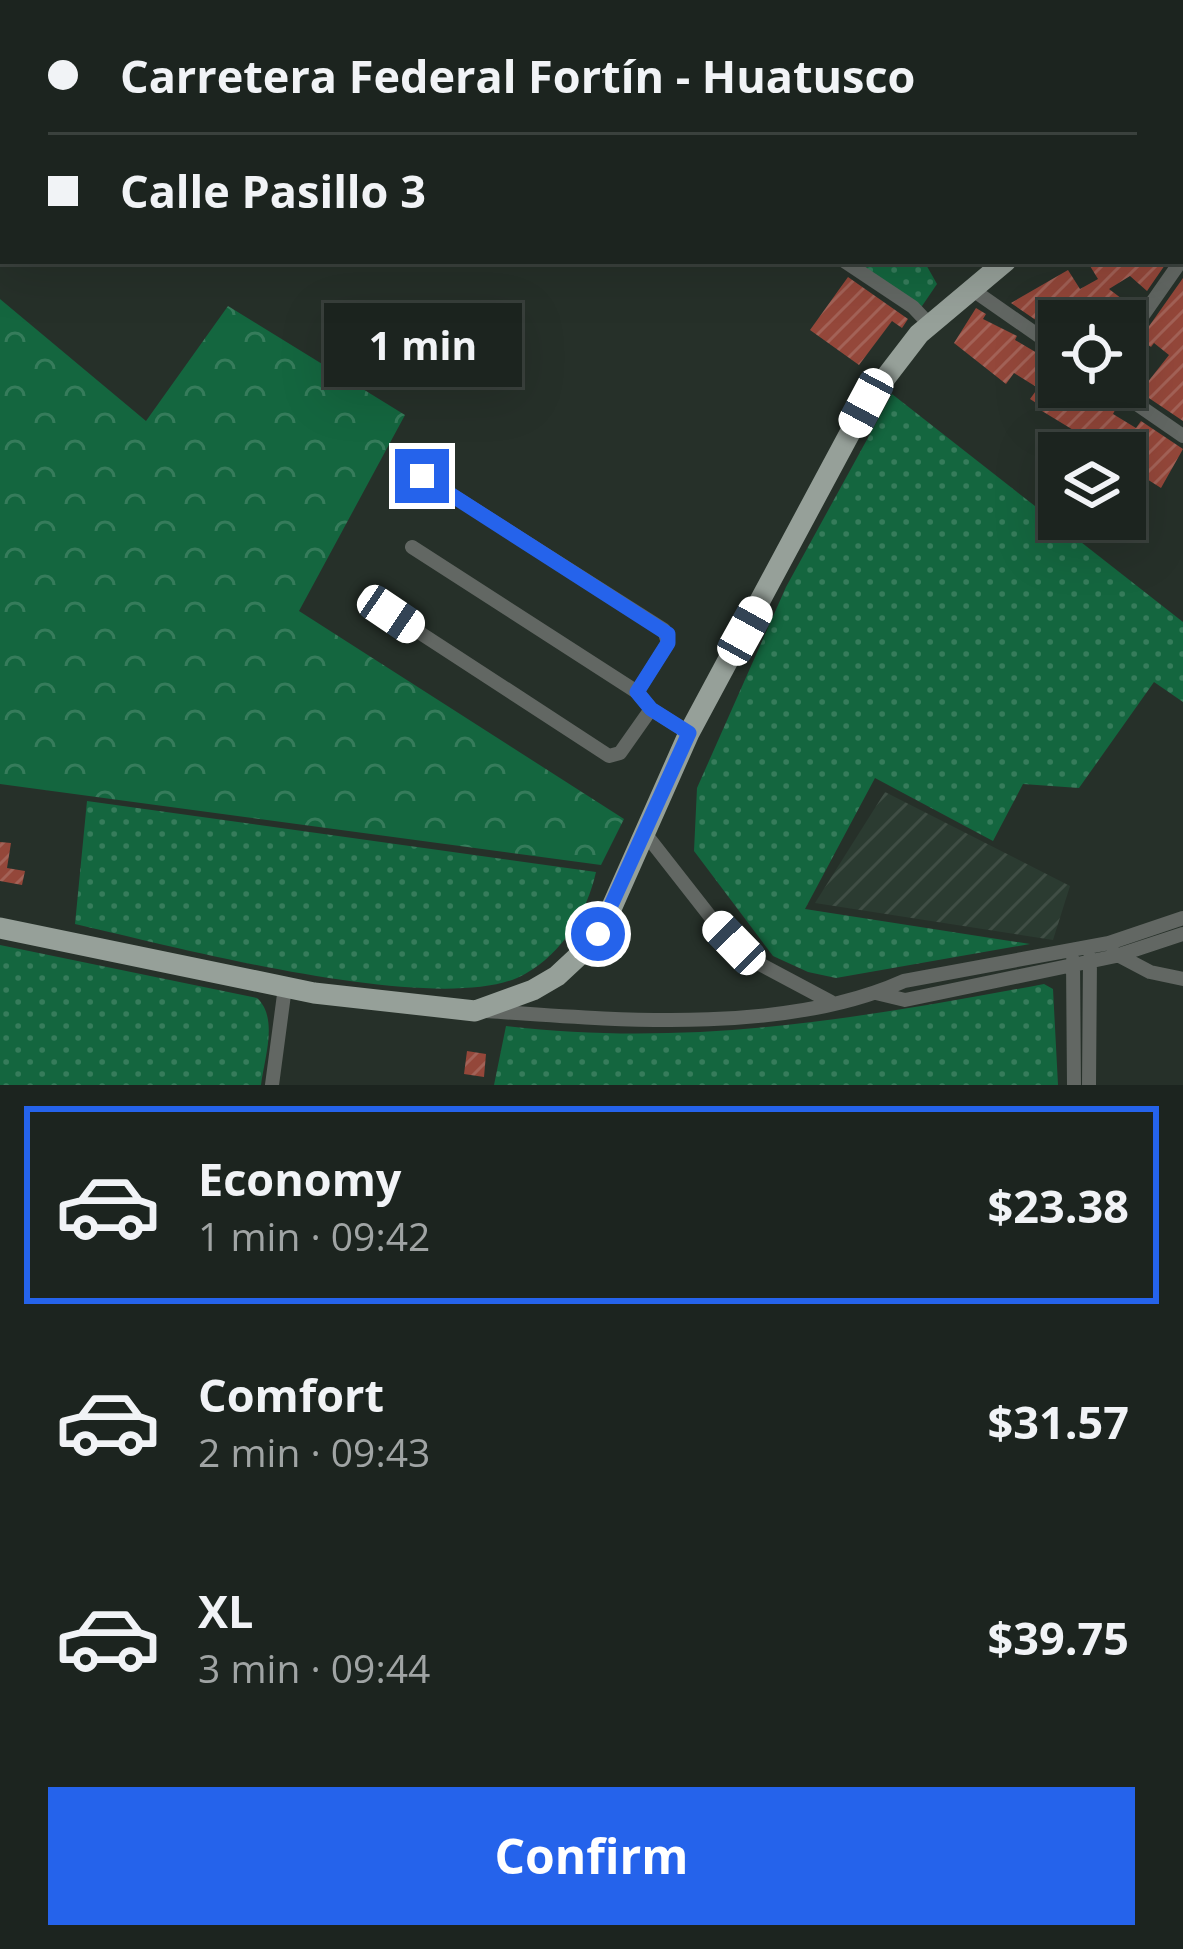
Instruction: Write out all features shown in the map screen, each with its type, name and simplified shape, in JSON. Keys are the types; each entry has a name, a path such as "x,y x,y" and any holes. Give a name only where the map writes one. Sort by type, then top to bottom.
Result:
{"main road":[{"path":"0,928 285,987 475,1011 557,976 586,949 607,918 689,733 866,403 930,325 1002,264"}],"street":[{"path":"848,264 930,325"},
{"path":"1146,311 1179,264"},
{"path":"970,288 1038,335"},
{"path":"1142,408 1183,436"},
{"path":"422,476 664,630 668,643 637,692"},
{"path":"412,547 637,692 651,709 689,733"},
{"path":"391,614 609,756 620,753 651,709"},
{"path":"644,832 716,924 754,961 831,1002"},
{"path":"1112,950 1183,918"},
{"path":"475,1011 659,1020 810,1010 904,981 1073,957 1183,934"},
{"path":"1112,950 1150,972 1183,979"},
{"path":"1089,1085 1090,954"},
{"path":"1073,957 1075,1085"},
{"path":"272,1085 285,987"}],"shaded area":[{"path":"885,792 1070,886 1053,940 815,903"}],"green space":[{"path":"856,264 926,264 937,284 920,309"},
{"path":"0,299 146,421 228,306 405,415 299,611 624,819 601,865 0,784"},
{"path":"892,394 1038,508 1038,540 1078,540 1183,622 1183,702 1154,682 1079,788 1023,784 993,841 875,778 805,909 1030,944 836,978 808,972 773,956 694,851 697,788 786,587"},
{"path":"87,801 596,872 571,930 551,955 525,974 487,986 434,989 372,984 237,961 75,924"},
{"path":"0,945 257,998 269,1027 261,1085 0,1085"},
{"path":"1044,984 1053,989 1058,1085 494,1085 506,1026 643,1034 776,1026"}],"building":[{"path":"1089,264 1166,264 1147,291 1130,276 1109,289 1123,300 1038,300 1038,322 1011,303 1068,270 1080,289 1098,279"},
{"path":"848,277 908,319 902,328 892,321 859,365 810,330"},
{"path":"1183,278 1183,421 1146,396 1146,382 1169,355 1154,343 1151,347 1146,343 1146,330"},
{"path":"976,308 986,314 983,319 1017,336 1015,340 1038,354 1038,388 1014,373 1006,384 954,343"},
{"path":"1112,408 1113,414 1136,428 1141,421 1183,449 1161,488 1146,478 1146,432 1076,432 1042,411"},
{"path":"0,842 11,843 7,868 25,871 22,885 0,881"},
{"path":"467,1051 486,1054 484,1077 464,1074"}],"route":[{"path":"422,476 668,634 668,643 637,692 651,709 689,733 598,934"}]}
